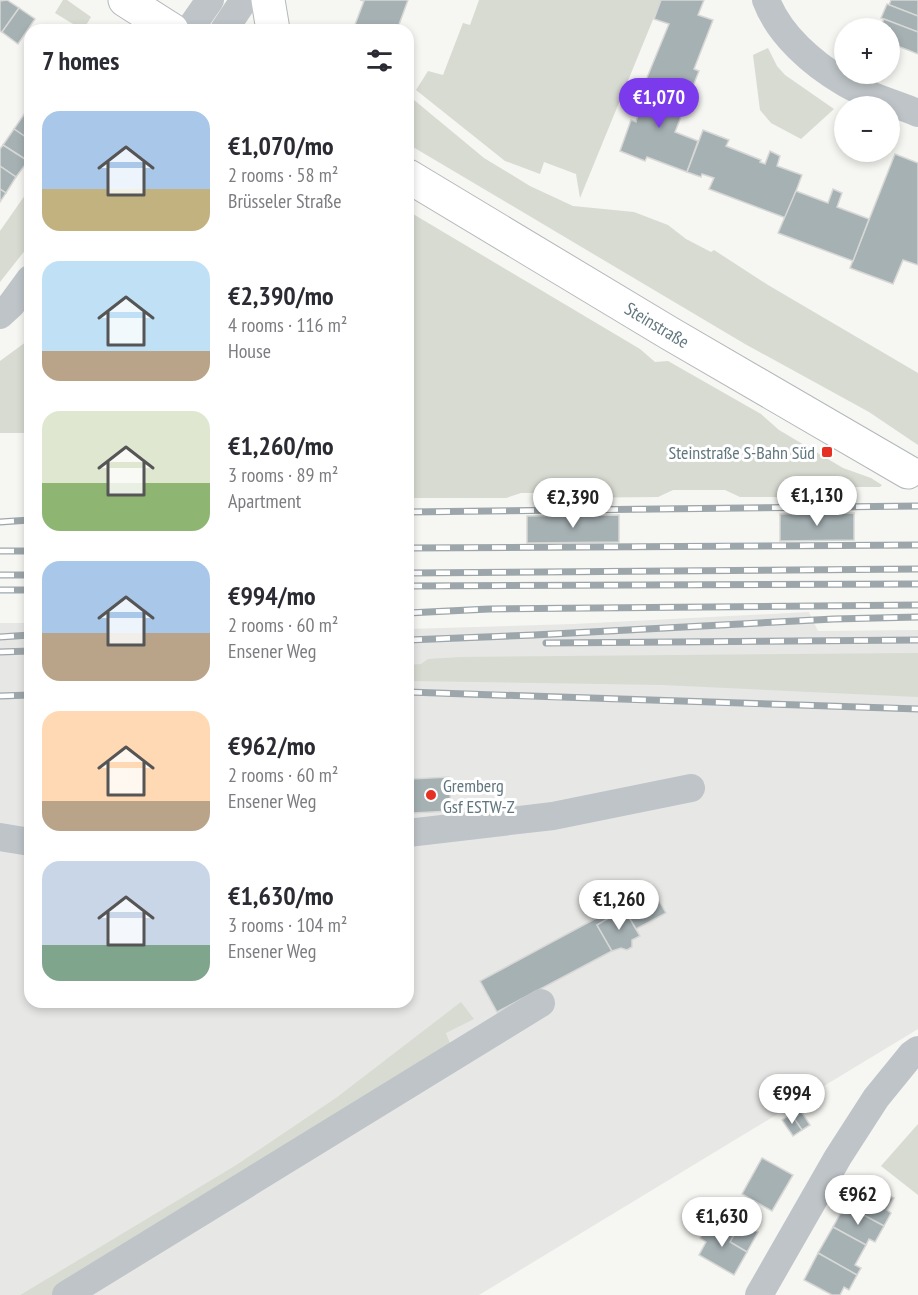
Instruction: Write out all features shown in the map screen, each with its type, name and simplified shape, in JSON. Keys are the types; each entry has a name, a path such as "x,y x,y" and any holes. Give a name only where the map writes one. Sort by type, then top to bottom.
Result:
{"main road":[{"path":"125,0 163,24"},
{"path":"268,0 272,24"},
{"name":"Steinstraße","path":"414,180 689,345 908,472"}],"street":[{"path":"193,24 210,0"},
{"path":"228,24 244,0"},
{"path":"766,0 769,9 785,33 809,57 845,83 918,113"},
{"path":"0,315 24,287"},
{"path":"414,832 553,816 691,788"},
{"path":"0,837 24,841"},
{"path":"66,1295 541,1003"},
{"path":"759,1295 838,1157 876,1098 918,1050"}],"shaded area":[{"path":"63,0 67,0 91,17 87,24 73,24 55,13"},
{"path":"479,0 661,0 580,198 576,174 544,162 540,174 505,161 416,90 428,71 443,75 463,23 470,25"},
{"path":"768,48 777,66 785,75 834,109 801,139 771,123 760,110 753,55"},
{"path":"414,100 484,158 530,186 573,206 634,212 668,225 686,239 711,252 714,250 768,285 918,373 918,445 869,412 745,344 414,148"},
{"path":"24,197 24,252 0,282 0,231"},
{"path":"414,215 640,349 655,362 668,361 761,414 779,430 843,468 871,478 882,485 880,487 836,487 835,497 740,497 725,490 673,490 658,497 555,498 539,493 521,493 506,498 414,498"},
{"path":"24,343 24,433 0,433 0,361"},
{"path":"809,612 818,631 918,630 918,1029 479,1295 57,1295 454,1051 446,1033 461,1003 337,1097 236,1165 20,1295 0,1295 0,623 24,623 24,1008 414,1008 414,629 573,624"},
{"path":"918,653 918,697 663,685 414,681 414,665 421,664 428,659"},
{"path":"461,1002 474,1019 446,1033 454,1052 57,1295 20,1295 236,1165 337,1097"},
{"path":"918,1124 918,1195 881,1166"}],"building":[{"path":"7,0 19,8 2,32 0,31 0,1"},
{"path":"360,0 408,0 399,24 355,24 364,1"},
{"path":"661,0 704,0 698,15 713,20 694,69 699,71 693,86 689,84 685,95 646,80 669,24 654,19"},
{"path":"891,0 918,0 918,16 889,5"},
{"path":"887,4 918,16 918,32 900,25 900,18 881,18"},
{"path":"19,8 35,19 32,24 24,24 24,35 18,44 2,32"},
{"path":"900,25 918,32 918,54 900,47"},
{"path":"646,80 685,95 680,107 684,109 675,132 698,141 687,172 647,157 645,161 620,151 631,120 636,122 640,108 636,106"},
{"path":"24,114 24,136 14,129"},
{"path":"14,129 24,136 24,158 3,145"},
{"path":"703,130 729,140 726,146 761,160 760,162 765,164 770,151 780,156 777,166 802,175 786,218 709,189 714,178 702,174 701,177 687,172"},
{"path":"3,145 24,158 24,166 16,177 0,166 0,149"},
{"path":"900,156 918,163 918,265 903,260 893,284 850,268 892,162 900,162"},
{"path":"0,166 16,177 6,193 0,189"},
{"path":"0,189 6,193 0,202"},
{"path":"833,189 842,193 837,207 869,219 853,261 778,233 796,191 828,203"},
{"path":"854,513 854,540 780,541 780,514"},
{"path":"619,515 619,542 527,543 527,516"},
{"name":"Gremberg Gsf ESTW-Z","path":"449,777 451,811 414,813 414,779"},
{"path":"652,888 666,913 636,929 624,909 597,925 612,951 497,1012 480,981"},
{"path":"624,909 640,936 632,940 632,947 627,950 621,948 612,951 597,925"},
{"path":"799,1108 810,1125 802,1130 791,1114"},
{"path":"791,1114 802,1130 793,1136 782,1120"},
{"path":"762,1158 793,1175 772,1211 742,1194"},
{"path":"859,1179 894,1198 887,1210 891,1213 884,1226 845,1205"},
{"path":"845,1205 884,1226 875,1242 869,1239 866,1245 833,1227"},
{"path":"723,1212 758,1232 747,1252 730,1242 736,1231 719,1220"},
{"path":"719,1220 736,1231 730,1242 747,1252 734,1275 699,1255 706,1242 700,1238 707,1226 713,1229"},
{"path":"833,1227 866,1245 855,1265 861,1268 857,1275 818,1253"},
{"path":"818,1253 857,1275 849,1290 844,1287 840,1295 832,1295 804,1280"}],"railway":[{"path":"414,512 918,506"},
{"path":"0,522 24,520"},
{"path":"414,548 918,545"},
{"path":"0,551 24,551"},
{"path":"414,573 918,569"},
{"path":"0,575 24,575"},
{"path":"414,586 918,584"},
{"path":"0,590 24,590"},
{"path":"414,613 489,609 918,605"},
{"path":"414,640 918,617"},
{"path":"0,637 24,635"},
{"path":"546,643 918,640"},
{"path":"0,652 24,651"},
{"path":"414,692 918,709"},
{"path":"0,696 24,695"}],"place":[{"name":"Steinstraße S-Bahn Süd","path":"827,452"},
{"name":"Gremberg Gsf ESTW-Z","path":"431,795"}]}
